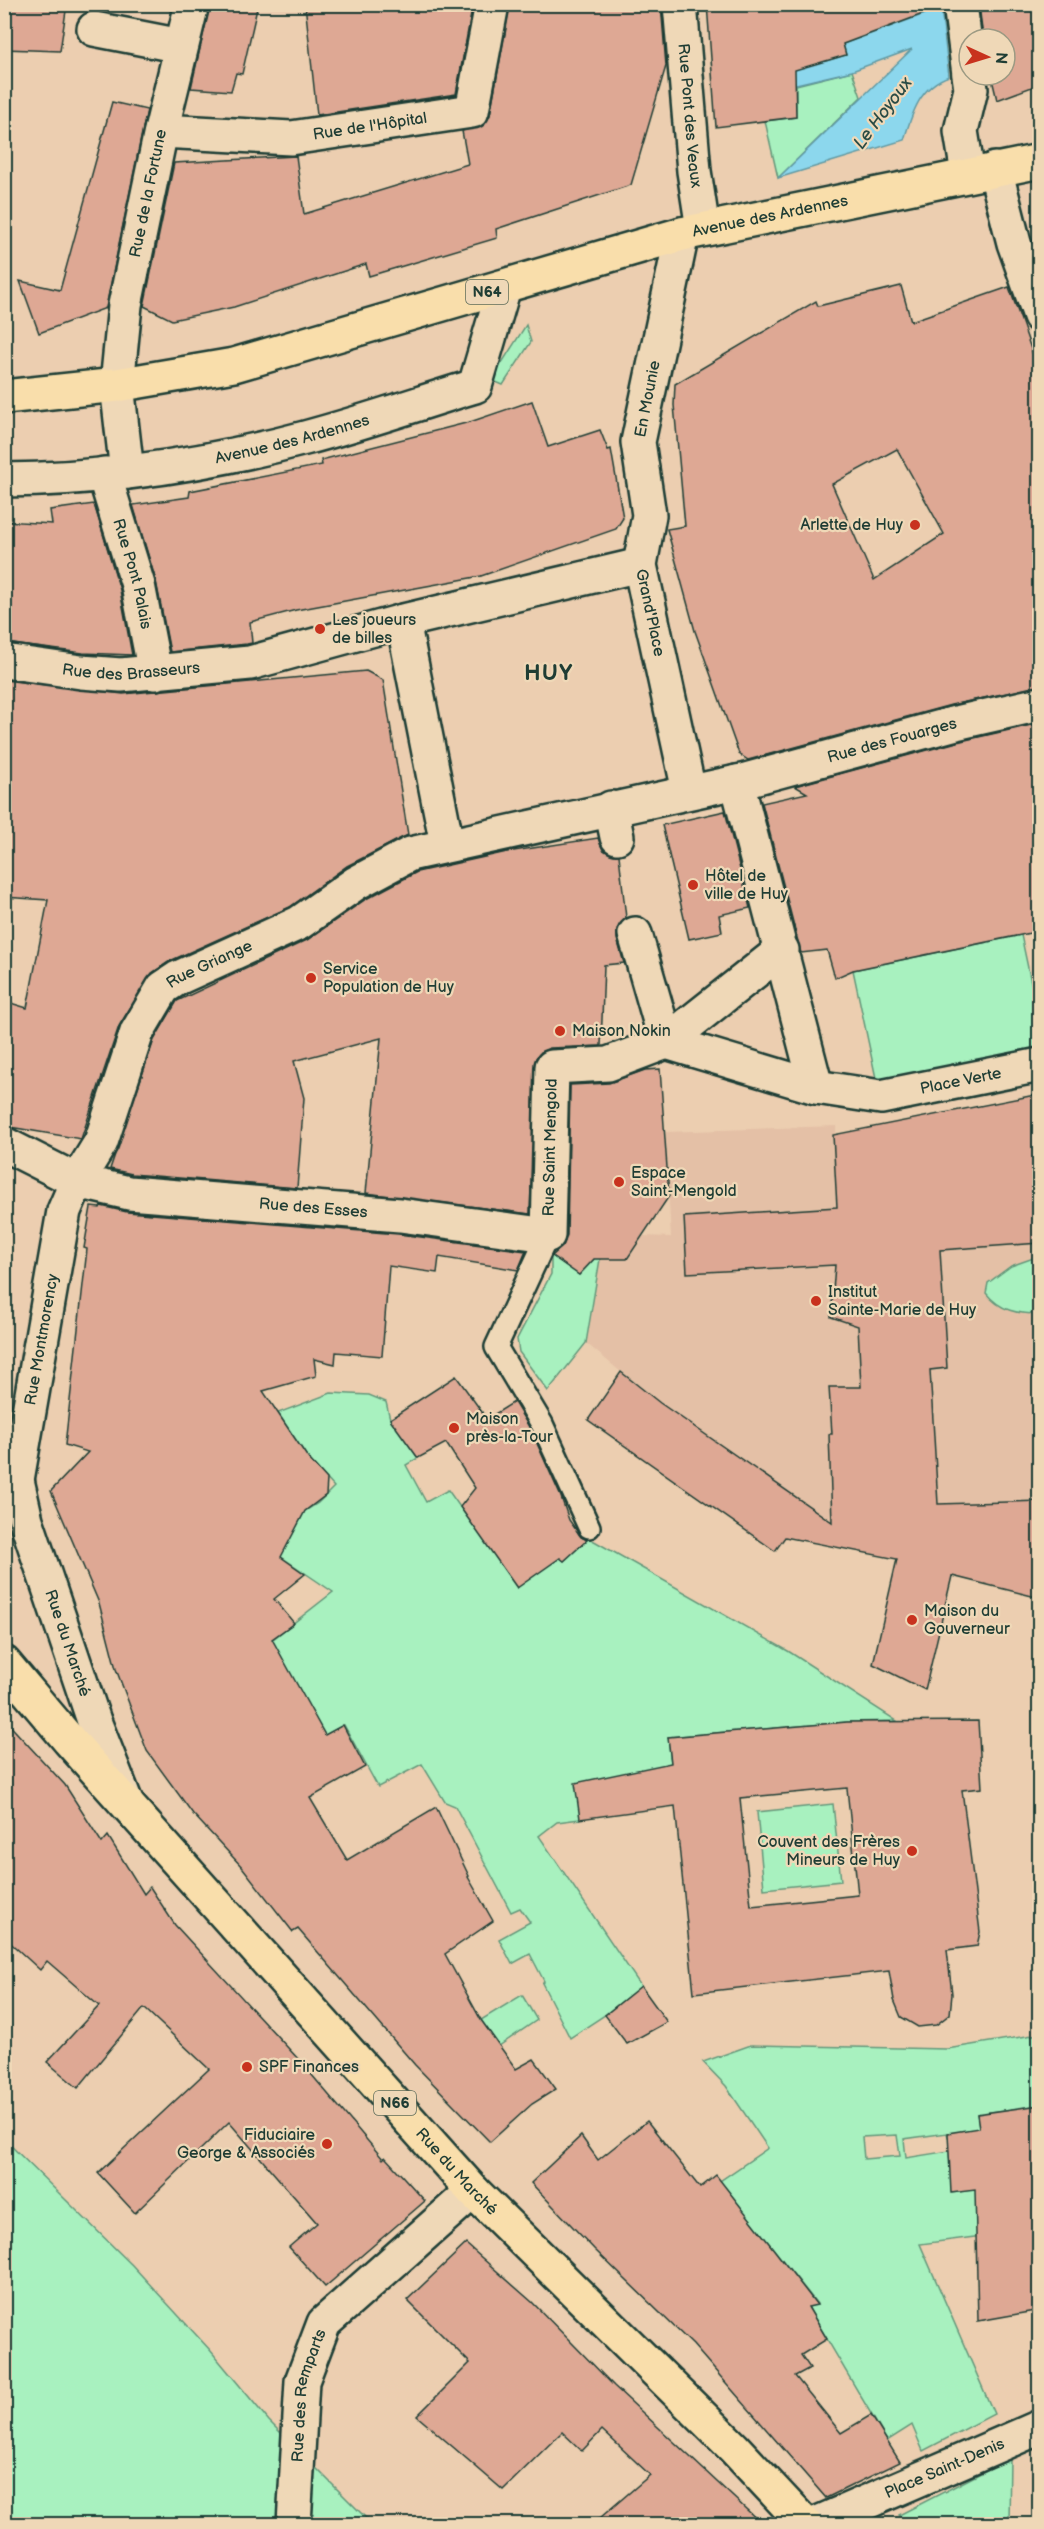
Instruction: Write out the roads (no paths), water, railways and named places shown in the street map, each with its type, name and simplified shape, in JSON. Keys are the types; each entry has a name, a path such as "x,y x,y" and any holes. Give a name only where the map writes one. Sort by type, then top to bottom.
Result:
{"main road":[{"name":"Avenue des Ardennes","path":"4,396 117,385 234,365 693,231 981,171 1040,161"},
{"name":"Rue du Marché","path":"4,1664 474,2191 734,2448 805,2524"}],"street":[{"name":"Rue de la Fortune","path":"115,473 117,385 125,305 161,131 192,4"},
{"name":"Rue de l'Hôpital","path":"161,131 291,138 472,111 492,4"},
{"name":"Rue Pont des Veaux","path":"680,4 694,171 693,231"},
{"path":"960,4 963,27"},
{"path":"94,30 181,46"},
{"path":"971,87 960,131 1014,243 1040,316"},
{"name":"En Mounie","path":"640,565 649,515 638,442 693,231"},
{"name":"Avenue des Ardennes","path":"4,480 115,473 196,462 307,437 475,386 504,287"},
{"name":"Rue Pont Palais","path":"115,473 155,674"},
{"name":"Grand'Place","path":"257,661 403,621 640,565 689,791"},
{"path":"403,621 447,844 614,822 689,791 741,781 816,1087"},
{"name":"Rue des Brasseurs","path":"4,661 81,672 155,674 257,661"},
{"name":"Rue des Fouarges","path":"741,781 956,723 1040,704"},
{"name":"Rue Griange","path":"77,1181 101,1142 137,1032 163,988 178,978 299,923 356,883 410,854 447,844"},
{"path":"635,934 666,1042"},
{"path":"666,1042 782,950"},
{"path":"666,1042 816,1087"},
{"name":"Rue Saint Mengold","path":"548,1235 552,1067 608,1064 666,1042"},
{"name":"Place Verte","path":"816,1087 880,1097 1040,1065"},
{"name":"Rue des Esses","path":"4,1144 77,1181 129,1193 400,1215 548,1235"},
{"name":"Rue Montmorency","path":"11,1488 64,1211 77,1181"},
{"name":"Rue du Marché","path":"11,1488 26,1520 94,1721 127,1804"},
{"name":"Rue des Remparts","path":"294,2524 302,2381 324,2323 474,2191"},
{"name":"Place Saint-Denis","path":"816,2524 1040,2427"}],"lane":[{"path":"548,1235 496,1347 542,1424 589,1527"}],"water":[{"name":"Le Hoyoux","path":"941,8 949,76 931,86 924,94 910,120 904,140 778,178 912,49 852,71 792,85 789,61 823,50 826,61 846,55 843,44"}],"place":[{"name":"Arlette de Huy","path":"915,525"},
{"name":"Les joueurs de billes","path":"320,629"},
{"name":"Hôtel de ville de Huy","path":"693,885"},
{"name":"Service Population de Huy","path":"311,978"},
{"name":"Maison Nokin","path":"560,1031"},
{"name":"Espace Saint-Mengold","path":"619,1182"},
{"name":"Institut Sainte-Marie de Huy","path":"816,1301"},
{"name":"Maison près-la-Tour","path":"454,1428"},
{"name":"Maison du Gouverneur","path":"912,1620"},
{"name":"Couvent des Frères Mineurs de Huy","path":"912,1851"},
{"name":"SPF Finances","path":"247,2067"},
{"name":"Fiduciaire George & Associés","path":"327,2144"}],"district":[{"name":"HUY","path":"549,673"}]}
